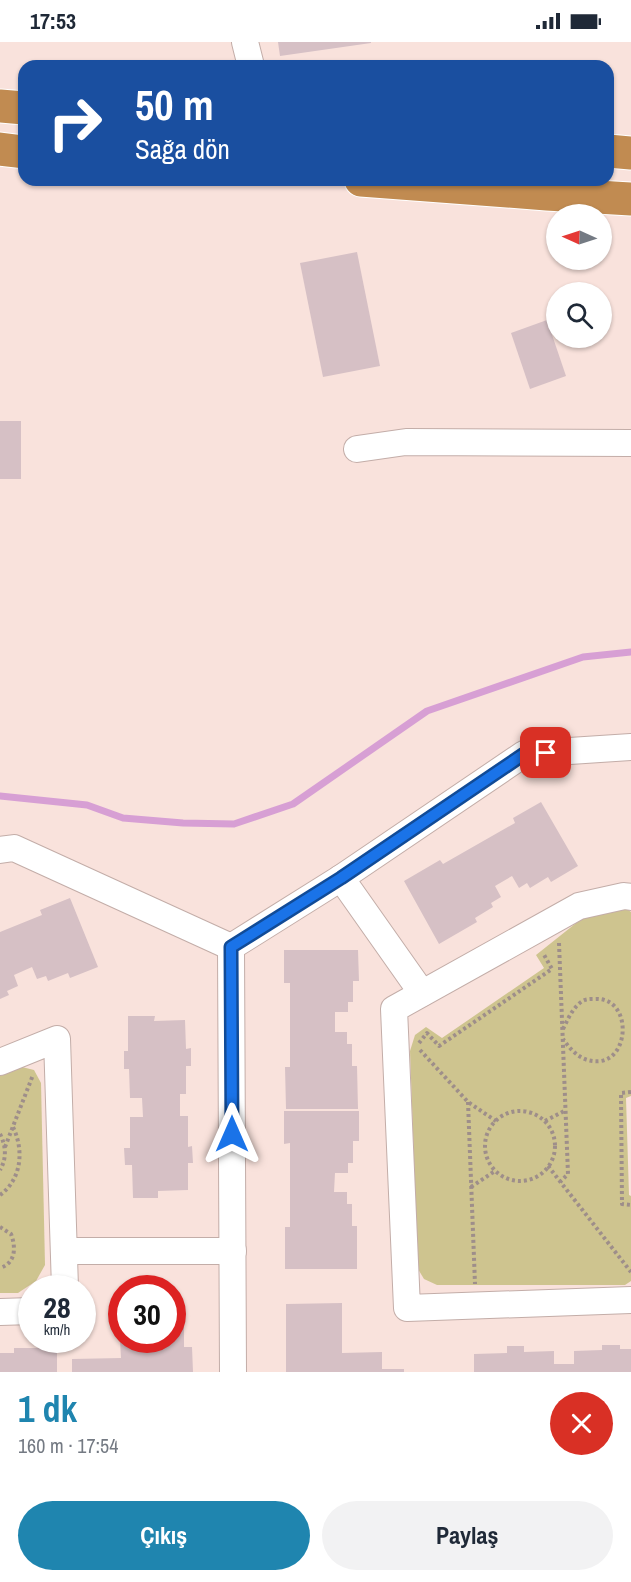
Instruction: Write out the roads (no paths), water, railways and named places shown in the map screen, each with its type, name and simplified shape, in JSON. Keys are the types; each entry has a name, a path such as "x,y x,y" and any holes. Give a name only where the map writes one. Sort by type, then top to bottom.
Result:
{"highway":[{"path":"0,106 18,108"},
{"path":"0,149 18,151"},
{"path":"614,152 631,153"},
{"path":"441,186 631,199"}],"street":[{"path":"245,42 250,60"},
{"path":"357,449 406,442 631,443"},
{"path":"231,947 341,878 524,754 631,747"},
{"path":"0,850 14,848 231,947"},
{"path":"341,878 422,993"},
{"path":"631,897 624,896 579,906 558,929 422,993 394,1009 407,1308 631,1300"},
{"path":"231,947 233,1372"},
{"path":"0,1062 57,1039 65,1275"},
{"path":"64,1251 232,1251"},
{"path":"0,1312 18,1311"}],"waterway":[{"path":"0,796 87,805 123,818 234,824 293,804 427,711 583,657 631,652"}]}
